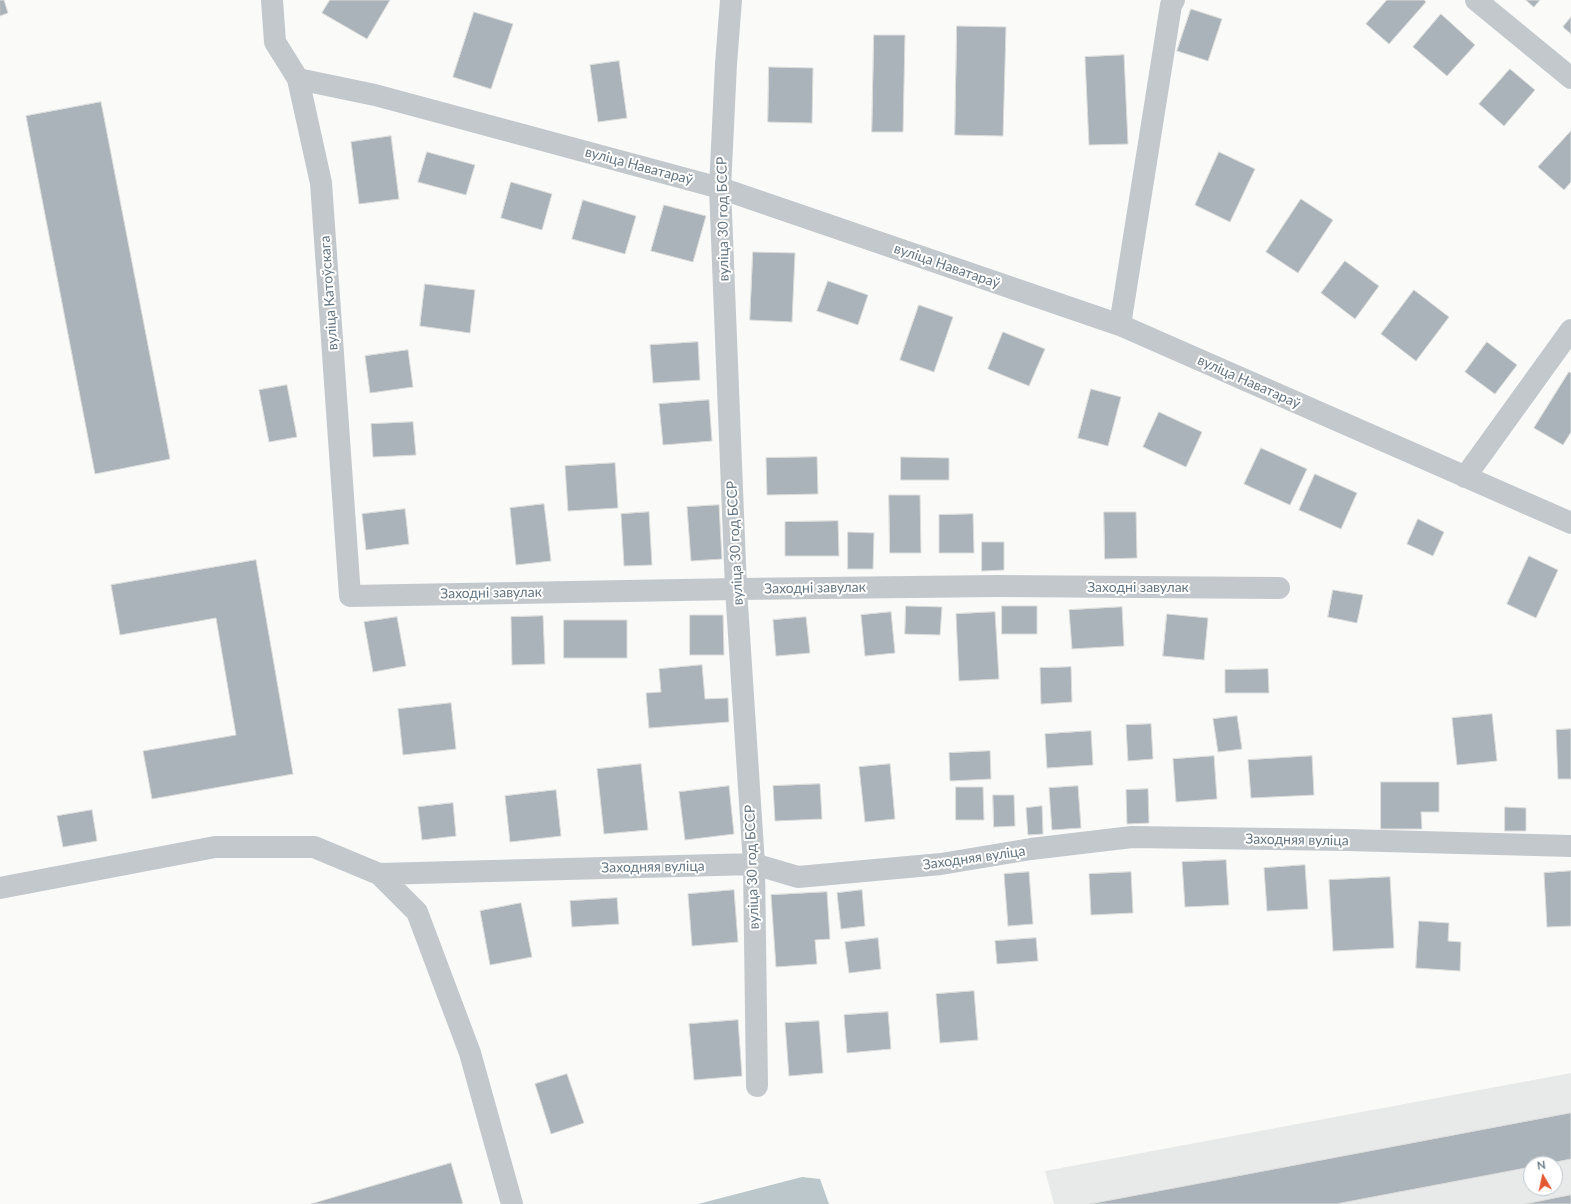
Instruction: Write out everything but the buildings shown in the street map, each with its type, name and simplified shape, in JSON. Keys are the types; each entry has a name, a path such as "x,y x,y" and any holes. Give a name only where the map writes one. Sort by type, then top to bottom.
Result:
{"street":[{"name":"вуліца Катоўскага","path":"272,0 275,42 298,79 321,183 350,596"},
{"name":"вуліца 30 год БССР","path":"731,0 726,64 720,188 736,589 754,864 757,1086"},
{"path":"1120,325 1171,5 1174,0"},
{"path":"1476,0 1571,78"},
{"name":"вуліца Наватараў","path":"298,79 375,95 720,188 1120,325 1571,522"},
{"path":"1465,477 1571,330"},
{"name":"Заходні завулак","path":"350,596 998,586 1279,588"},
{"name":"Заходняя вуліца","path":"379,874 754,864 798,877 942,864 1031,849 1132,837 1347,840 1571,846"},
{"path":"0,888 215,847 314,847 379,874 417,912 470,1053 512,1204"}],"shaded area":[{"path":"1571,1073 1571,1204 1054,1204 1045,1171"},
{"path":"802,1177 820,1179 829,1204 698,1204"}]}
